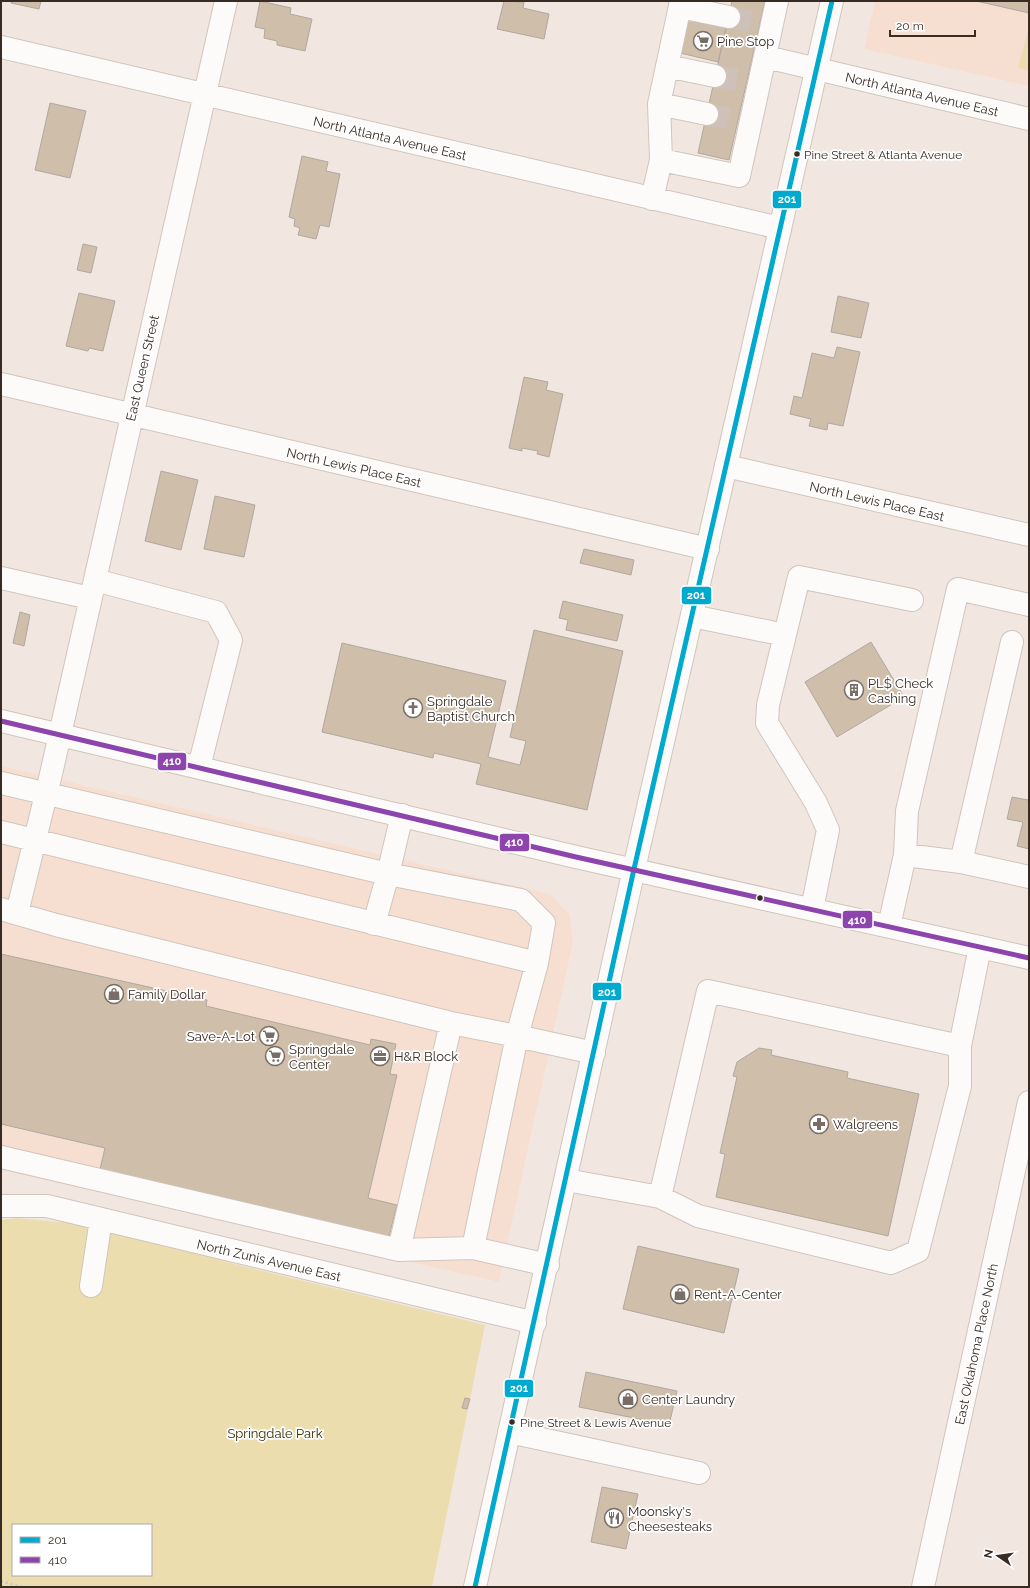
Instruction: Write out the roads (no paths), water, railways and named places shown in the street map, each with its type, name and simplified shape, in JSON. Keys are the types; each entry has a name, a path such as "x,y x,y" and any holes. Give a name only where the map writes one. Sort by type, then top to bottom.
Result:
{"street":[{"name":"East Queen Street","path":"9,911 35,839 46,794 131,414 226,1"},
{"path":"661,160 739,176 744,122 753,84 766,57 766,25 777,1"},
{"path":"475,1587 548,1265 634,869 832,1"},
{"path":"652,199 661,160 659,104 681,4 729,17"},
{"name":"North Atlanta Avenue East","path":"1,47 780,228"},
{"name":"North Atlanta Avenue East","path":"766,57 816,70 1029,118"},
{"path":"667,66 715,76"},
{"path":"659,104 707,114"},
{"name":"North Lewis Place East","path":"1,384 708,549"},
{"name":"North Lewis Place East","path":"726,466 1029,535"},
{"path":"812,909 828,830 816,803 767,722 768,705 799,577 912,600"},
{"path":"1,578 92,589 216,612 231,640 199,767"},
{"path":"889,926 905,855 907,811 958,589 1029,605"},
{"path":"692,616 785,635"},
{"path":"961,862 1012,642"},
{"path":"1,721 576,857 1029,958"},
{"path":"1,783 388,874 521,900 544,924 517,1036 472,1248"},
{"path":"374,924 402,815"},
{"path":"1,832 35,839 374,924 536,962"},
{"path":"905,855 961,862 1029,877"},
{"path":"9,911 56,925 451,1023 594,1053"},
{"path":"566,1180 660,1197 698,1216 891,1262 918,1252 960,1086 960,1046 980,947"},
{"path":"660,1197 708,991 960,1046"},
{"path":"399,1250 451,1023"},
{"name":"East Oklahoma Place North","path":"923,1587 1029,1102"},
{"path":"1,1157 399,1250 472,1248 548,1265"},
{"name":"North Zunis Avenue East","path":"1,1206 47,1206 535,1323"},
{"path":"91,1286 101,1220"},
{"path":"509,1432 699,1473"}],"tunnel":[{"path":"729,17 760,23"},
{"path":"715,76 746,82"},
{"path":"707,114 737,120"}],"place":[{"name":"Pine Stop","path":"703,41"},
{"name":"Pine Street & Atlanta Avenue","path":"797,154"},
{"name":"PL$ Check Cashing","path":"854,690"},
{"name":"Springdale Baptist Church","path":"413,708"},
{"name":"Family Dollar","path":"114,994"},
{"name":"Save-A-Lot","path":"269,1036"},
{"name":"Springdale Center","path":"275,1056"},
{"name":"H&R Block","path":"380,1056"},
{"name":"Walgreens","path":"819,1124"},
{"name":"Rent-A-Center","path":"680,1294"},
{"name":"Center Laundry","path":"628,1399"},
{"name":"Pine Street & Lewis Avenue","path":"512,1422"},
{"name":"Moonsky's Cheesesteaks","path":"614,1518"}],"park label":[{"name":"Springdale Park","path":"275,1433"}]}
